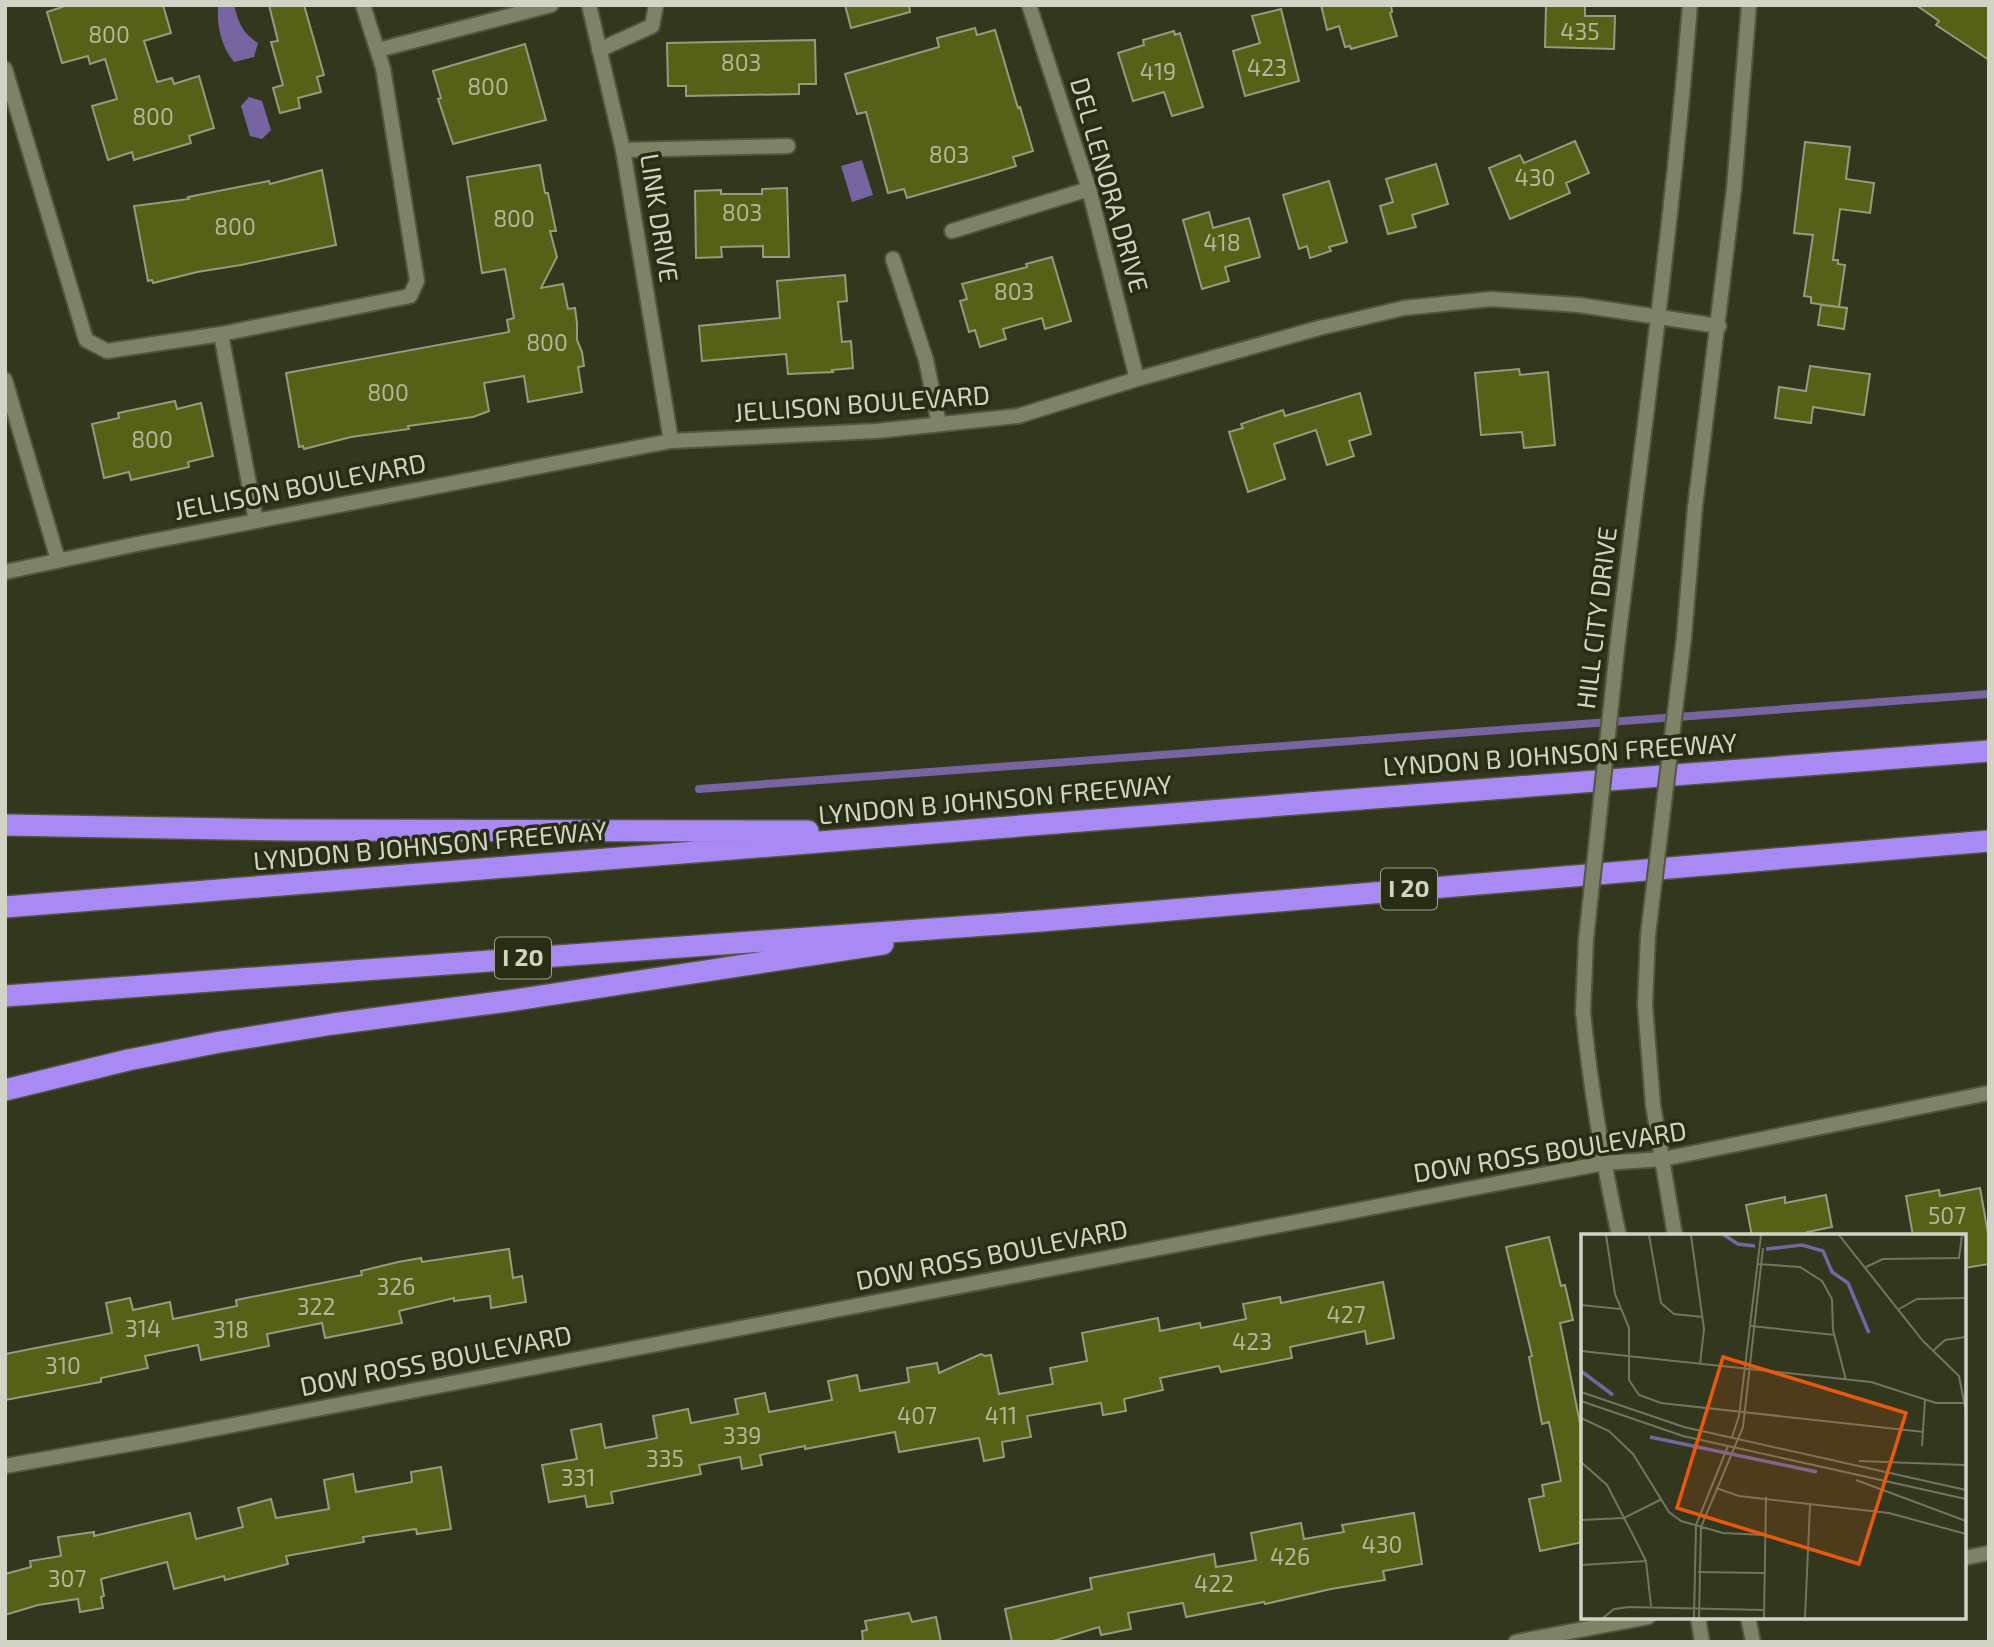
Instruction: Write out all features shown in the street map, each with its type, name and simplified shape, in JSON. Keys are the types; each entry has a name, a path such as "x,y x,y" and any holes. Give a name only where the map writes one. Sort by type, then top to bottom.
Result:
{"highway":[{"name":"LYNDON B JOHNSON FREEWAY","path":"5,907 1989,751"},
{"path":"5,825 288,830 961,831"},
{"name":"I 20","path":"5,996 1041,920 1989,841"},
{"path":"5,1090 128,1060 220,1042 1041,920"}],"street":[{"path":"5,69 86,340 107,351 221,334 410,296 417,281 383,68 363,5"},
{"path":"377,50 551,5"},
{"name":"LINK DRIVE","path":"589,5 623,150 671,441"},
{"path":"599,50 652,26 656,5"},
{"name":"DEL LENORA DRIVE","path":"1028,5 1089,189 1137,379"},
{"name":"HILL CITY DRIVE","path":"1619,1234 1588,1072 1583,1011 1586,940 1690,5"},
{"path":"1675,1234 1653,1105 1645,1005 1648,935 1684,637 1695,507 1736,176 1749,5"},
{"path":"623,150 788,146"},
{"path":"951,231 1089,189"},
{"path":"893,259 926,360 939,424"},
{"name":"JELLISON BOULEVARD","path":"5,572 671,441 876,431 1018,416 1137,379 1319,328 1404,308 1491,299 1579,305 1718,326"},
{"path":"221,334 256,521"},
{"path":"5,380 58,560"},
{"name":"DOW ROSS BOULEVARD","path":"5,1466 238,1424 1604,1163 1663,1159 1989,1093"},
{"path":"1966,1558 1989,1553"},
{"path":"1516,1642 1637,1619"},
{"path":"1698,1619 1702,1642"},
{"path":"1748,1619 1753,1642"}],"shaded area":[{"path":"234,5 242,27 248,36 258,43 254,57 234,62 223,43 219,29 218,6"},
{"path":"249,97 262,101 271,130 262,139 250,136 241,106"},
{"path":"862,160 873,195 852,202 841,166"}],"building":[{"path":"68,5 163,5 171,33 144,41 157,82 172,78 174,84 199,76 214,128 189,136 191,143 134,160 132,152 108,160 92,106 117,99 105,59 90,64 88,56 62,63 47,12"},
{"path":"269,5 304,5 324,75 317,77 321,92 298,98 300,108 280,113 273,88 283,85 271,42 278,41"},
{"path":"845,5 909,5 910,12 851,28"},
{"path":"1321,5 1391,5 1390,13 1397,36 1351,49 1350,46 1345,47 1339,26 1327,30"},
{"path":"1546,5 1585,5 1585,16 1615,16 1614,49 1545,47"},
{"path":"1916,5 1989,5 1989,60 1936,25 1939,21"},
{"path":"1281,9 1299,81 1245,96 1233,51 1260,43 1252,16"},
{"path":"975,28 977,35 995,30 1033,151 1013,157 1016,166 977,178 907,198 904,189 888,193 866,112 857,114 845,74 939,47 937,38"},
{"path":"1174,31 1175,35 1180,33 1203,107 1172,116 1164,92 1133,101 1118,53 1144,45 1143,40"},
{"path":"815,40 816,84 799,84 799,94 686,96 686,86 668,86 667,43"},
{"path":"525,44 546,120 453,144 438,99 441,98 433,71"},
{"path":"1575,141 1589,173 1566,183 1570,193 1510,219 1489,168 1520,155 1524,163"},
{"path":"1805,142 1850,147 1846,179 1874,183 1870,213 1840,209 1833,260 1845,265 1839,307 1811,303 1811,297 1804,296 1813,235 1794,233"},
{"path":"1436,164 1448,204 1412,215 1416,227 1388,234 1380,206 1393,202 1386,179"},
{"path":"540,165 556,231 550,231 557,257 541,288 563,284 568,309 575,308 577,340 584,366 578,367 582,392 528,402 524,376 484,383 489,411 473,417 408,426 409,429 351,437 304,449 303,446 299,447 286,373 509,332 507,320 514,318 505,269 482,273 467,177"},
{"path":"322,170 336,245 153,283 152,280 148,281 134,206 189,199 188,197 269,181 270,184"},
{"path":"1329,181 1347,242 1329,247 1331,251 1310,258 1307,246 1299,249 1283,195"},
{"path":"787,188 789,257 763,257 763,246 721,247 722,257 696,258 695,191 721,190 721,194 762,194 762,189"},
{"path":"1209,212 1213,228 1249,218 1260,257 1225,267 1229,281 1202,289 1183,220"},
{"path":"1052,257 1071,321 1045,329 1042,318 1003,329 1006,339 980,347 975,330 969,332 960,301 967,299 962,284 1027,267 1026,264"},
{"path":"845,275 847,301 838,302 842,342 851,341 853,368 832,370 833,372 788,374 786,354 702,361 699,326 780,318 777,281"},
{"path":"1821,305 1847,308 1844,329 1818,325"},
{"path":"1810,366 1870,374 1864,415 1813,407 1811,423 1775,418 1779,387 1806,391"},
{"path":"1519,369 1520,375 1548,372 1555,445 1524,448 1522,432 1481,435 1475,373"},
{"path":"1360,393 1371,434 1349,441 1354,456 1327,465 1316,430 1274,444 1285,479 1248,492 1229,432 1243,428 1241,424 1283,410 1285,416"},
{"path":"175,401 177,409 201,403 213,456 188,462 189,467 131,480 129,472 104,478 92,424 119,418 118,413"},
{"path":"1980,1188 1989,1239 1989,1264 1966,1268 1966,1234 1913,1234 1906,1196 1939,1190 1940,1196"},
{"path":"1826,1195 1832,1227 1808,1234 1752,1234 1746,1205 1785,1197 1785,1203"},
{"path":"1549,1237 1573,1320 1560,1323 1581,1428 1581,1542 1540,1551 1529,1499 1544,1496 1542,1485 1561,1481 1549,1422 1542,1424 1529,1357 1532,1356 1506,1247"},
{"path":"509,1249 513,1278 522,1276 526,1302 491,1308 490,1296 454,1301 454,1298 399,1311 402,1323 325,1338 322,1323 267,1334 269,1346 201,1360 198,1345 145,1356 148,1368 101,1378 101,1382 5,1400 5,1354 112,1333 106,1303 130,1298 133,1310 170,1302 173,1319 237,1306 236,1300 362,1275 361,1271 398,1262 421,1258 422,1262"},
{"path":"1383,1282 1394,1338 1367,1344 1365,1331 1290,1347 1292,1358 1221,1372 1219,1366 1160,1378 1163,1390 1124,1399 1126,1411 1103,1415 1101,1403 1027,1416 1031,1437 1002,1442 1004,1457 984,1461 979,1438 899,1452 895,1432 760,1455 762,1465 742,1469 740,1457 699,1465 701,1474 611,1492 613,1503 587,1507 585,1496 549,1502 542,1465 577,1459 571,1430 601,1424 605,1448 657,1438 653,1416 688,1409 691,1423 738,1414 735,1399 765,1393 769,1412 832,1400 828,1381 857,1375 860,1391 909,1382 907,1368 937,1363 939,1373 981,1354 991,1355 999,1394 1053,1384 1050,1368 1087,1361 1082,1333 1158,1318 1160,1331 1200,1323 1201,1328 1246,1319 1243,1304 1280,1297 1281,1303"},
{"path":"441,1467 451,1529 417,1534 416,1529 363,1537 364,1542 286,1556 288,1564 225,1580 224,1576 174,1589 167,1562 101,1579 103,1608 80,1612 78,1599 38,1605 5,1615 5,1574 31,1567 30,1561 61,1556 58,1537 94,1532 94,1536 190,1513 196,1539 243,1527 238,1508 271,1499 276,1518 329,1509 324,1480 353,1474 356,1492 412,1482 411,1472"},
{"path":"1414,1513 1422,1564 1383,1571 1385,1580 1186,1617 1183,1603 1128,1613 1131,1629 1101,1635 1099,1627 1050,1642 1012,1642 1005,1609 1092,1589 1090,1578 1214,1554 1216,1567 1256,1560 1251,1533 1301,1523 1304,1539 1344,1532 1342,1525"},
{"path":"909,1613 912,1622 936,1617 941,1642 863,1642 862,1631 867,1630 865,1621"}],"waterway":[{"path":"699,789 1989,694"}]}
